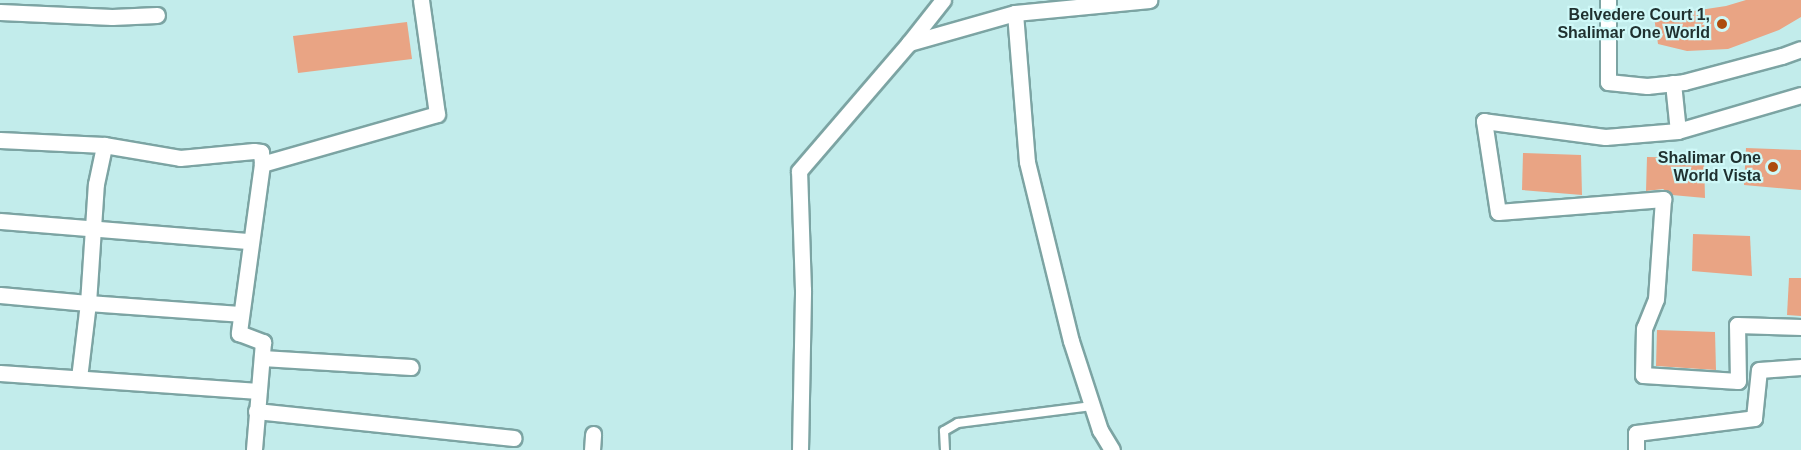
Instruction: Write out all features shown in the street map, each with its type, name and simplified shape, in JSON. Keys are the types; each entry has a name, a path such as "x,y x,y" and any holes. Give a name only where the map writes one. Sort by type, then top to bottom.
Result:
{"street":[{"path":"262,164 437,114 421,0"},
{"path":"800,450 803,290 799,171 943,0"},
{"path":"909,43 1015,13 1149,0"},
{"path":"1608,0 1608,82 1647,86 1673,83 1782,56 1801,49"},
{"path":"0,12 112,17 157,15"},
{"path":"1015,13 1027,162 1071,341 1100,430 1112,450"},
{"path":"1673,83 1678,131"},
{"path":"1801,95 1678,131 1605,137 1484,121 1498,212 1663,199 1656,299 1644,328 1643,375 1738,381 1737,325 1801,327"},
{"path":"0,140 104,145 180,158 261,152 262,164 249,241 239,333 263,342 254,450"},
{"path":"79,378 88,303 96,184 104,145"},
{"path":"0,220 249,241"},
{"path":"0,295 240,314"},
{"path":"262,358 411,367"},
{"path":"1636,450 1636,433 1754,418 1759,370 1801,367"},
{"path":"0,373 258,391"},
{"path":"256,411 514,438"},
{"path":"592,450 593,434"}],"lane":[{"path":"945,450 944,431 958,423 1092,406"}],"building":[{"name":"Belvedere Court 1, Shalimar One World","path":"1746,0 1801,0 1801,17 1779,30 1728,49 1687,51 1658,44 1654,17 1726,6"},
{"path":"407,22 412,59 298,73 293,36"},
{"name":"Shalimar One World Vista","path":"1746,148 1801,150 1801,190 1744,185"},
{"path":"1523,153 1581,155 1582,195 1522,190"},
{"path":"1647,157 1704,158 1705,198 1672,195 1663,189 1646,191"},
{"path":"1693,234 1750,236 1752,276 1692,271"},
{"path":"1789,278 1801,278 1801,316 1787,315"},
{"path":"1657,330 1715,332 1716,370 1656,366"}],"place":[{"name":"Belvedere Court 1, Shalimar One World","path":"1722,24"},
{"name":"Shalimar One World Vista","path":"1773,167"}]}
